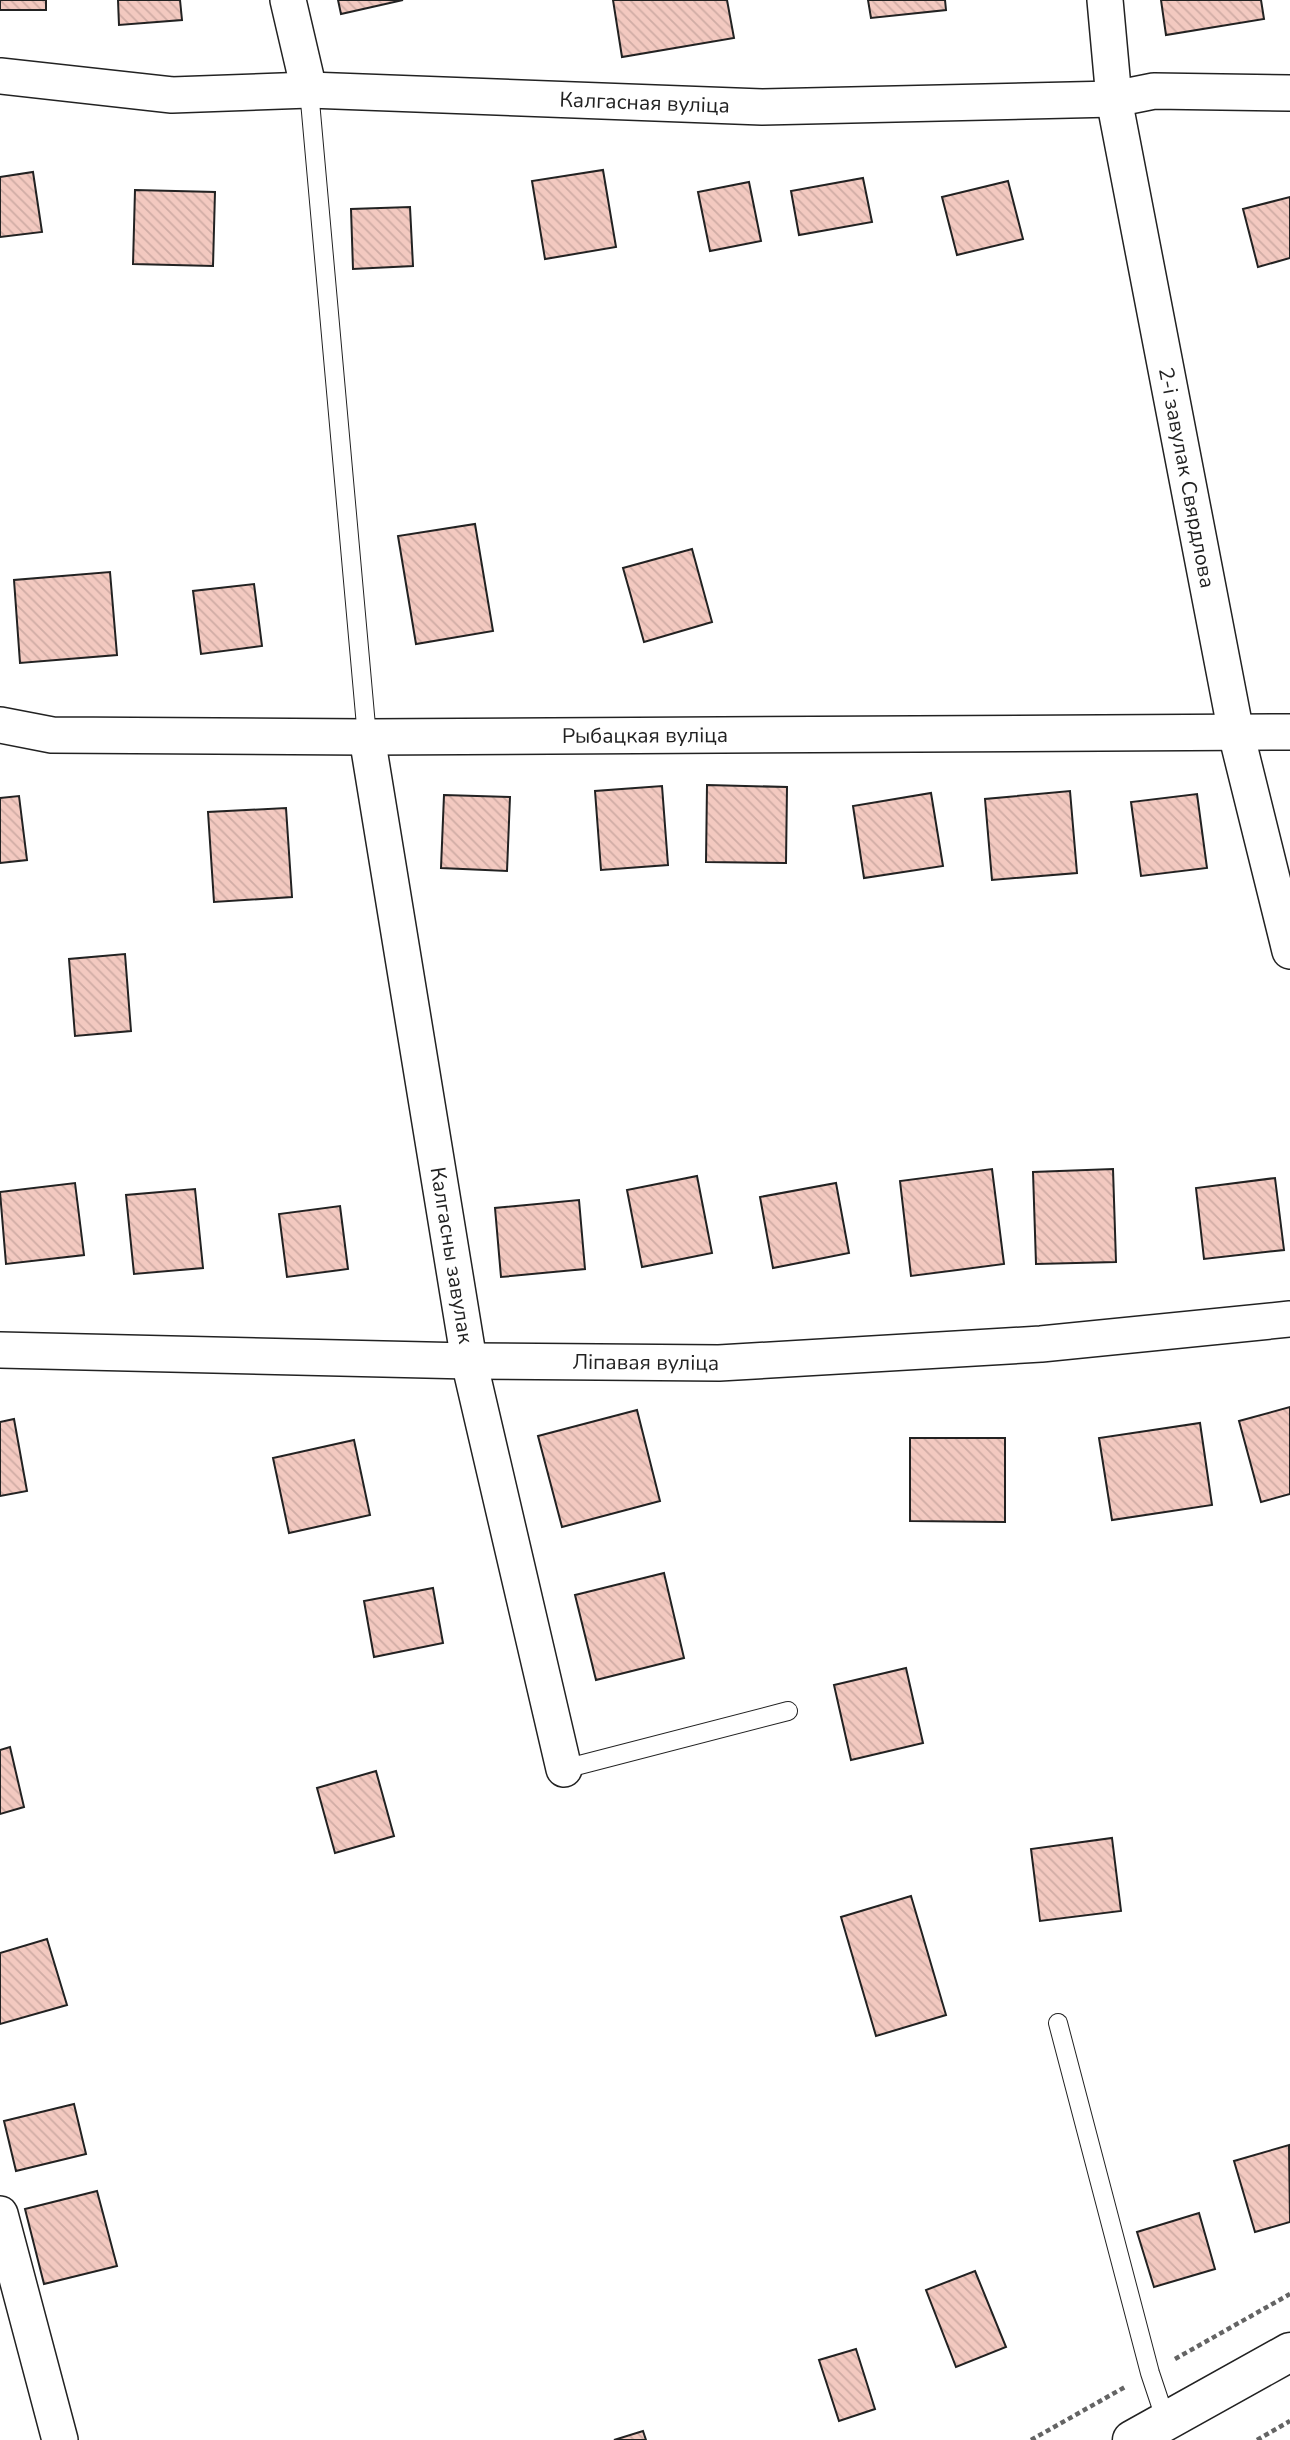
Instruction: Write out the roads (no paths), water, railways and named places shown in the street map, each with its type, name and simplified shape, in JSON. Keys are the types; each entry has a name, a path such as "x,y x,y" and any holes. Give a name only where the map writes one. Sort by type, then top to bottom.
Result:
{"main road":[{"path":"1132,2440 1290,2352"}],"street":[{"path":"288,0 309,90"},
{"name":"2-і завулак Свярдлова","path":"1105,0 1114,99 1236,733 1290,951"},
{"name":"Калгасная вуліца","path":"0,76 172,95 309,90 762,107 1114,99 1154,91 1290,93"},
{"name":"Рыбацкая вуліца","path":"0,725 51,735 367,737 1290,732"},
{"name":"Калгасны завулак","path":"367,737 469,1361 564,1769"},
{"name":"Ліпавая вуліца","path":"0,1350 469,1361 719,1363 1041,1344 1290,1320"},
{"path":"0,2214 60,2440"}],"lane":[{"path":"309,90 367,737"},
{"path":"564,1769 788,1711"},
{"path":"1058,2023 1150,2373 1166,2421"}]}
